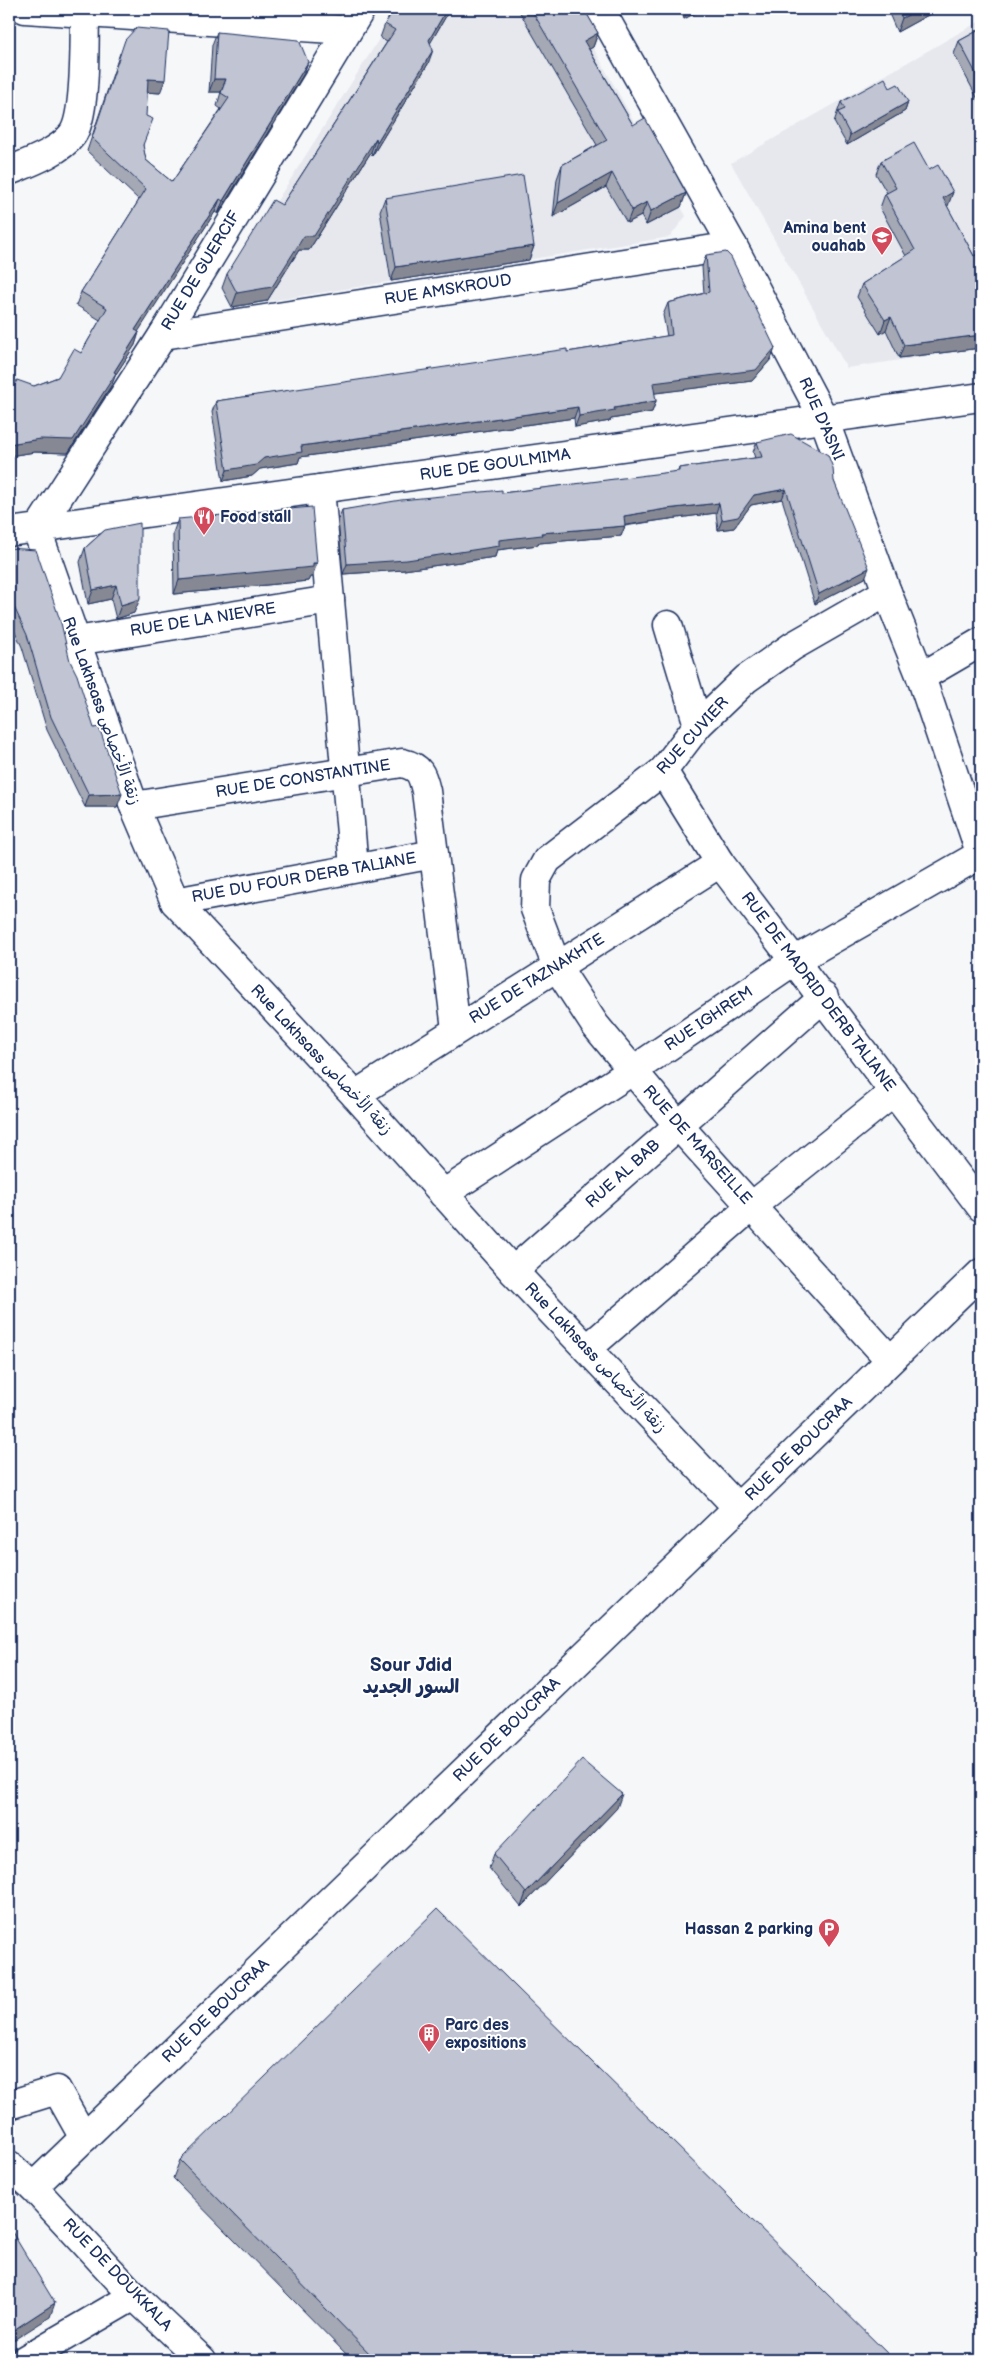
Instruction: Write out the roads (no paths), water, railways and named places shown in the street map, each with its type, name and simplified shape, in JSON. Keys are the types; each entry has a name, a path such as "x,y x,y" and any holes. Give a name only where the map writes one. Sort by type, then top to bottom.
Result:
{"street":[{"path":"25,9 354,19"},
{"name":"RUE D'ASNI","path":"600,9 734,246 824,419 887,592 921,676 981,855"},
{"path":"9,171 49,153 73,134 82,106 85,12"},
{"name":"RUE DE GUERCIF","path":"37,530 163,335 354,19"},
{"name":"RUE AMSKROUD","path":"163,335 734,246"},
{"name":"RUE DE GOULMIMA","path":"9,532 37,530 320,488 981,397"},
{"path":"320,488 354,867"},
{"name":"Rue Lakhsass زنقة الأخصاص","path":"37,530 134,806 175,902 355,1095 514,1272 738,1508"},
{"name":"RUE CUVIER","path":"535,909 536,880 547,860 663,771 698,726 746,679 793,646 887,592"},
{"name":"RUE DE LA NIEVRE","path":"76,641 330,600"},
{"path":"668,625 698,726"},
{"path":"921,676 981,642"},
{"name":"RUE DE CONSTANTINE","path":"134,806 402,763 416,767 421,772 426,791 456,1029"},
{"name":"RUE DE MADRID DERB TALIANE","path":"663,771 720,864 824,997 981,1207"},
{"name":"RUE DU FOUR DERB TALIANE","path":"175,902 354,867 434,854"},
{"name":"RUE IGHREM","path":"443,1194 632,1071 794,961 981,855"},
{"name":"RUE DE TAZNAKHTE","path":"355,1095 456,1029 720,864"},
{"name":"RUE DE MARSEILLE","path":"535,909 557,967 595,1025 678,1125 890,1360"},
{"name":"RUE AL BAB","path":"514,1272 824,997"},
{"path":"587,1349 752,1206 894,1092"},
{"name":"RUE DE BOUCRAA","path":"34,2187 981,1273"},
{"path":"9,2105 57,2090 84,2138"},
{"name":"RUE DE DOUKKALA","path":"9,2164 34,2187 191,2356"},
{"path":"24,2360 134,2296"}],"place":[{"name":"Amina bent ouahab","path":"882,256"},
{"name":"Food stall","path":"204,536"},
{"name":"Hassan 2 parking","path":"829,1948"},
{"name":"Parc des expositions","path":"429,2053"}],"district":[{"name":"Sour Jdid السور الجديد","path":"411,1676"}]}
